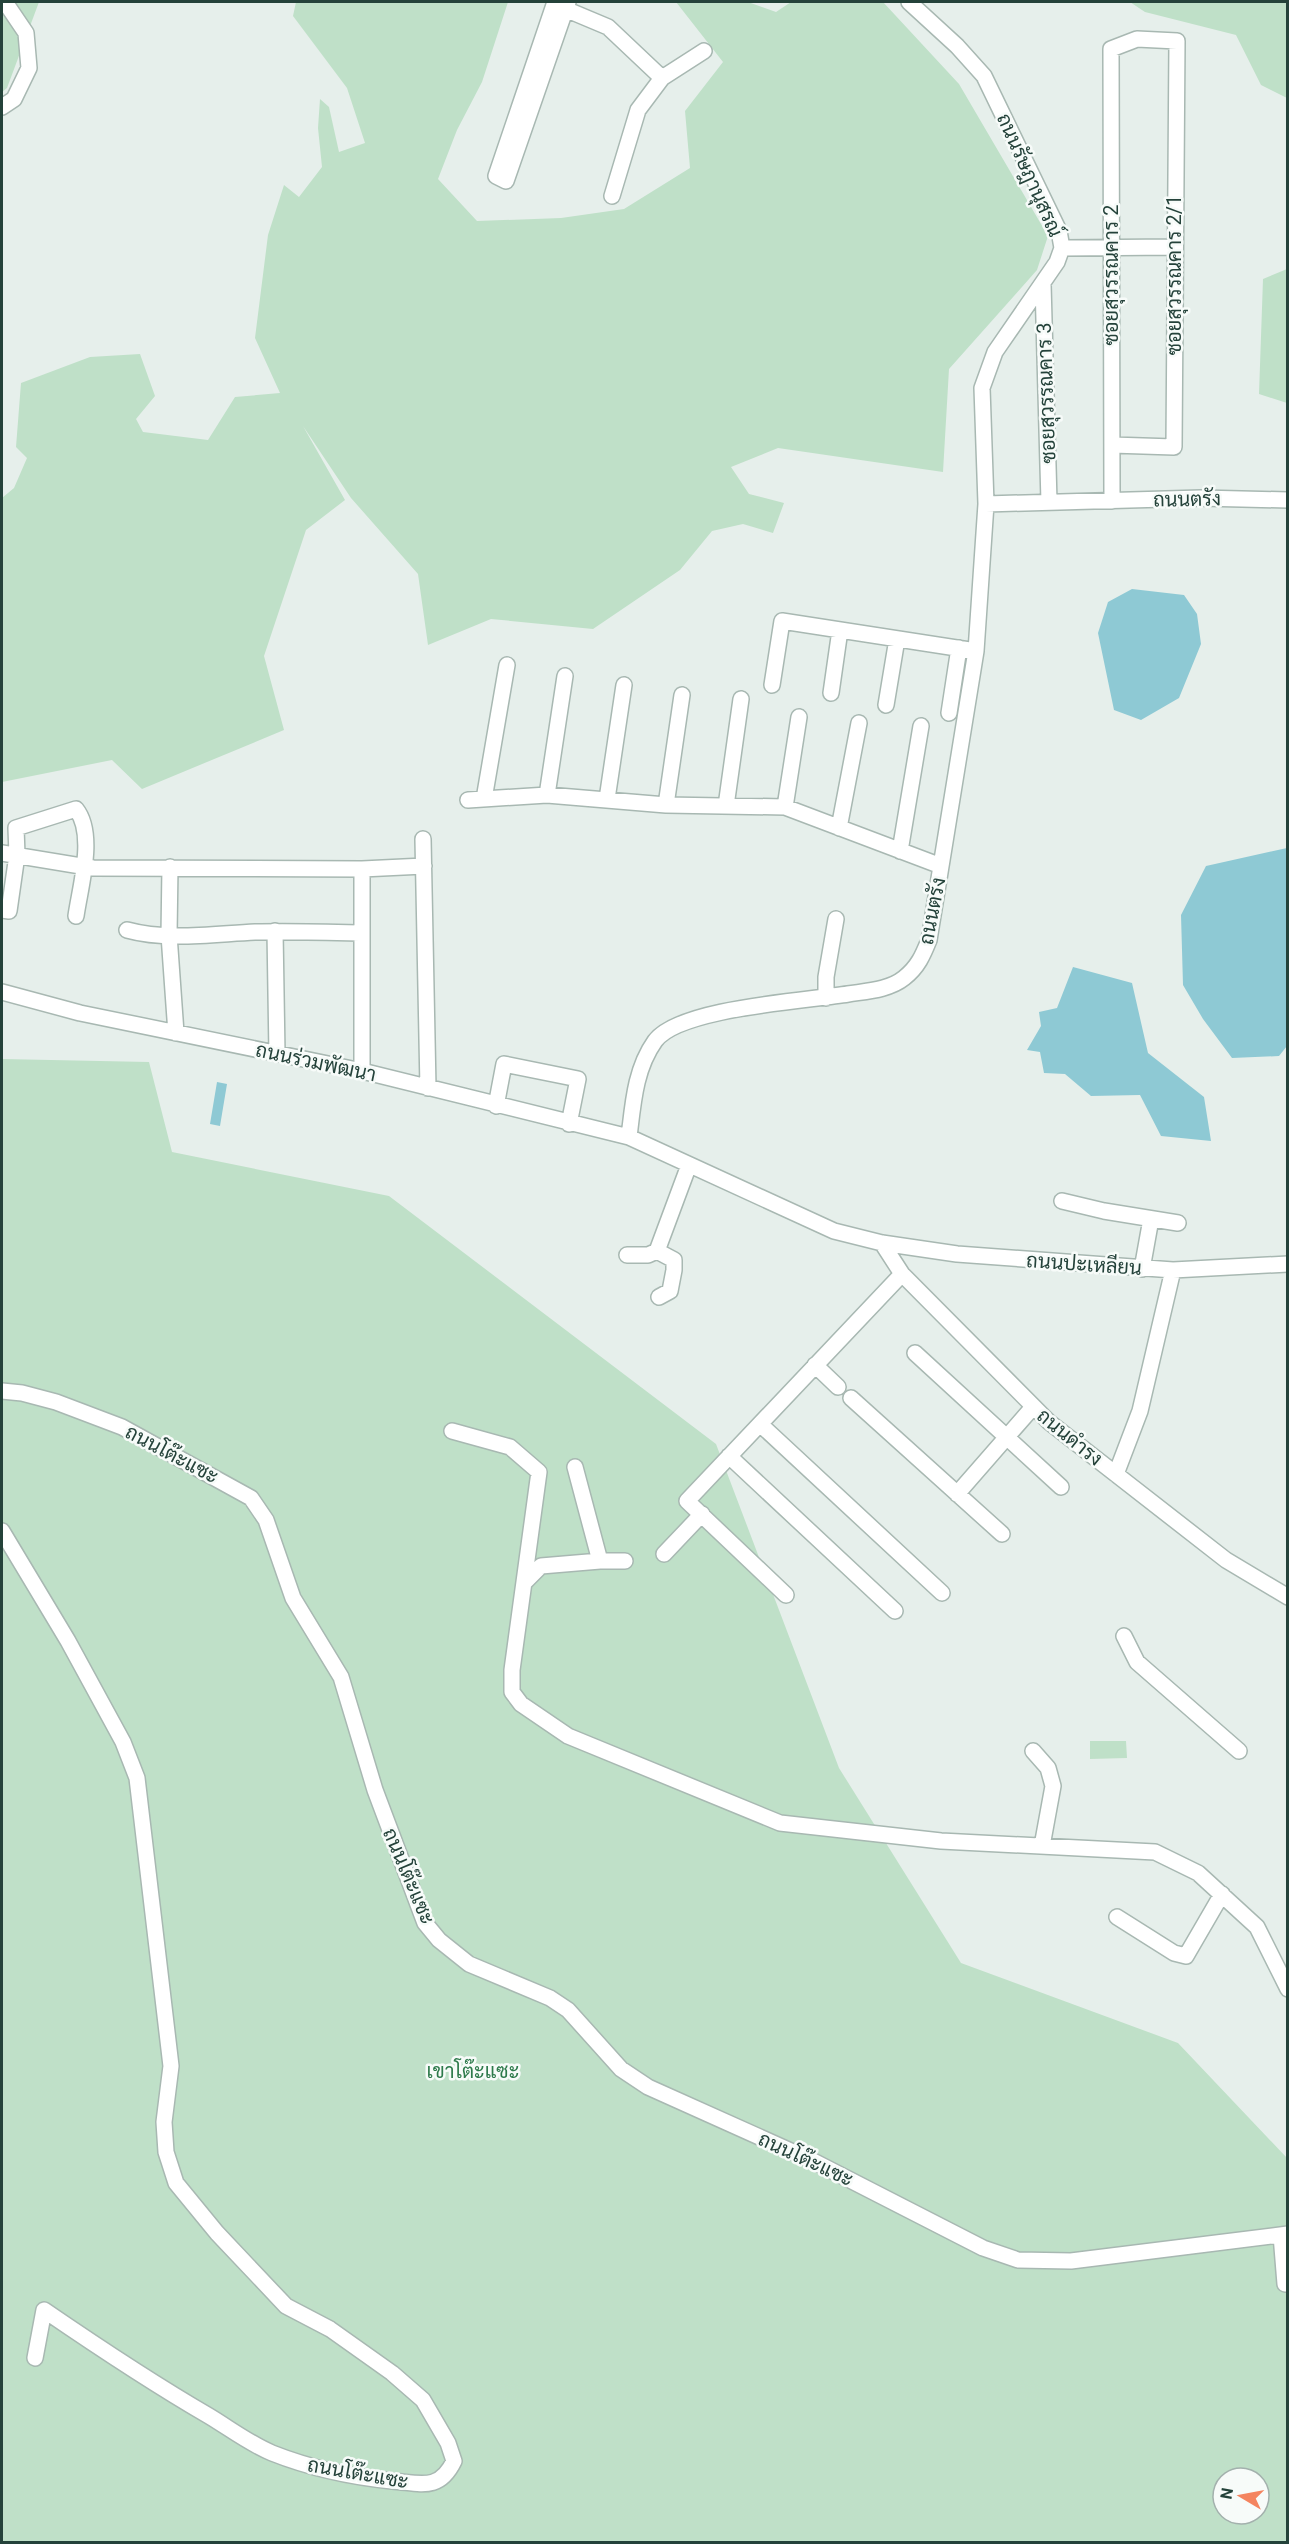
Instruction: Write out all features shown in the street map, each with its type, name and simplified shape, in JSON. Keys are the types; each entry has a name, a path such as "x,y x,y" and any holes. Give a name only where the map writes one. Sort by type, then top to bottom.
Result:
{"street":[{"path":"2,107 14,99 29,68 26,33 5,2"},
{"name":"ถนนรัษฎานุสรณ์","path":"909,2 957,46 984,76 1059,231 1062,248 1058,262 1004,339 985,376 982,388 982,408 986,504"},
{"path":"561,4 506,181 496,176 561,4"},
{"path":"561,4 608,27 662,78"},
{"name":"ซอยสุวรรณคาร 2","path":"1112,501 1111,49 1137,39 1177,41"},
{"name":"ซอยสุวรรณคาร 2/1","path":"1112,445 1174,447 1177,41"},
{"path":"612,196 638,110 662,78 704,51"},
{"path":"1062,248 1174,247"},
{"name":"ซอยสุวรรณคาร 3","path":"1043,284 1049,502"},
{"name":"ถนนตรัง","path":"629,1137 635,1087 644,1059 656,1040 669,1028 684,1021 721,1012 826,998 890,986 903,979 916,967 928,940 976,651 986,504 1207,498 1287,500"},
{"path":"772,685 782,621 976,651"},
{"path":"831,693 840,630"},
{"path":"886,705 897,639"},
{"path":"949,713 959,648"},
{"path":"484,799 507,665"},
{"path":"547,795 566,676"},
{"path":"607,799 624,685"},
{"path":"666,805 682,695"},
{"path":"726,806 741,699"},
{"path":"785,807 799,717"},
{"path":"839,828 859,723"},
{"path":"900,851 921,726"},
{"path":"468,800 547,795 666,805 785,807 941,866"},
{"path":"2,910 9,911 18,855 16,828 76,809 80,813 86,836 76,916"},
{"path":"423,839 428,1088"},
{"path":"2,853 93,868 362,869 424,867"},
{"path":"170,867 169,935 176,1033"},
{"path":"362,869 362,1071"},
{"path":"826,998 826,977 836,919"},
{"path":"126,930 144,934 169,935 275,931 361,933"},
{"path":"275,931 277,1054"},
{"name":"ถนนร่วมพัฒนา","path":"2,992 80,1013 362,1071 568,1124 629,1137"},
{"path":"496,1106 504,1064 578,1079 568,1124"},
{"path":"629,1137 834,1231 882,1243"},
{"path":"627,1255 648,1255 657,1251 688,1165"},
{"path":"1062,1201 1178,1223"},
{"path":"1142,1269 1150,1219"},
{"name":"ถนนปะเหลียน","path":"882,1243 957,1254 1142,1269 1173,1270 1287,1264"},
{"name":"ถนนดำรง","path":"882,1243 902,1274 1033,1407 1226,1560 1287,1598"},
{"path":"657,1251 674,1260 675,1267 669,1291 659,1297"},
{"path":"1116,1474 1143,1401 1173,1270"},
{"path":"786,1595 687,1501 902,1274"},
{"path":"915,1353 1061,1487"},
{"path":"816,1365 838,1387"},
{"name":"ถนนโต๊ะแซะ","path":"2,1391 22,1393 56,1402 122,1427 251,1498 266,1520 293,1598 341,1677 375,1790 425,1923 439,1940 469,1964 550,1998 568,2010 621,2069 648,2087 813,2161 983,2248 1018,2260 1071,2261 1284,2234"},
{"path":"851,1398 1002,1534"},
{"path":"957,1494 1033,1407"},
{"path":"760,1424 942,1593"},
{"path":"452,1431 510,1447 539,1472 526,1581 512,1670 512,1692 521,1704 568,1736 780,1823 941,1841 1155,1852 1198,1873 1257,1927 1287,1989"},
{"path":"729,1456 895,1611"},
{"path":"575,1467 600,1561"},
{"path":"664,1554 702,1514"},
{"name":"ถนนโต๊ะแซะ","path":"2,1531 68,1641 123,1742 137,1778 171,2066 164,2122 165,2152 176,2182 217,2234 286,2306 330,2329 392,2373 423,2400 448,2443 454,2462 448,2474 441,2481 425,2484 373,2479 321,2469 270,2452 130,2369 44,2310 35,2358"},
{"path":"526,1581 541,1566 625,1561"},
{"path":"1124,1636 1137,1662 1239,1751"},
{"path":"1034,1751 1048,1768 1053,1786 1042,1846"},
{"path":"1117,1917 1174,1953 1186,1956 1222,1894"},
{"path":"1284,2234 1285,2284"}],"green space":[{"path":"2,2 39,2 7,88 2,92"},
{"path":"296,2 508,2 482,82 457,130 438,179 477,221 561,218 624,209 690,168 685,111 723,62 676,2 748,2 776,12 791,2 883,2 959,84 1048,236 1037,270 949,369 943,472 778,448 731,467 749,494 784,503 773,533 743,524 712,531 680,570 593,629 491,619 428,645 418,574 351,498 303,426 345,500 306,530 264,656 284,730 142,789 112,760 2,782 2,498 14,488 27,458 16,447 21,383 90,357 140,354 155,396 136,419 143,432 208,440 235,397 280,393 255,338 268,235 284,185 299,197 322,167 318,128 320,99 329,107 339,152 365,143 347,88 293,16"},
{"path":"1130,2 1287,2 1287,98 1261,85 1236,35 1145,12"},
{"path":"1287,269 1287,403 1259,394 1263,279"},
{"name":"เขาโต๊ะแซะ","path":"2,1059 149,1062 172,1152 389,1196 716,1444 839,1768 961,1963 1178,2043 1287,2158 1287,2542 2,2542"},
{"path":"1090,1741 1126,1741 1127,1758 1090,1759"}],"water":[{"path":"1132,589 1184,595 1197,614 1201,644 1179,698 1141,720 1114,710 1098,633 1108,602"},
{"path":"1287,848 1287,1046 1279,1056 1232,1058 1203,1019 1183,985 1181,915 1206,866"},
{"path":"1073,967 1132,983 1148,1053 1204,1097 1211,1141 1161,1136 1140,1095 1091,1096 1065,1074 1044,1073 1040,1052 1027,1050 1041,1026 1039,1012 1057,1008"},
{"path":"217,1082 227,1084 220,1126 210,1124"}]}
